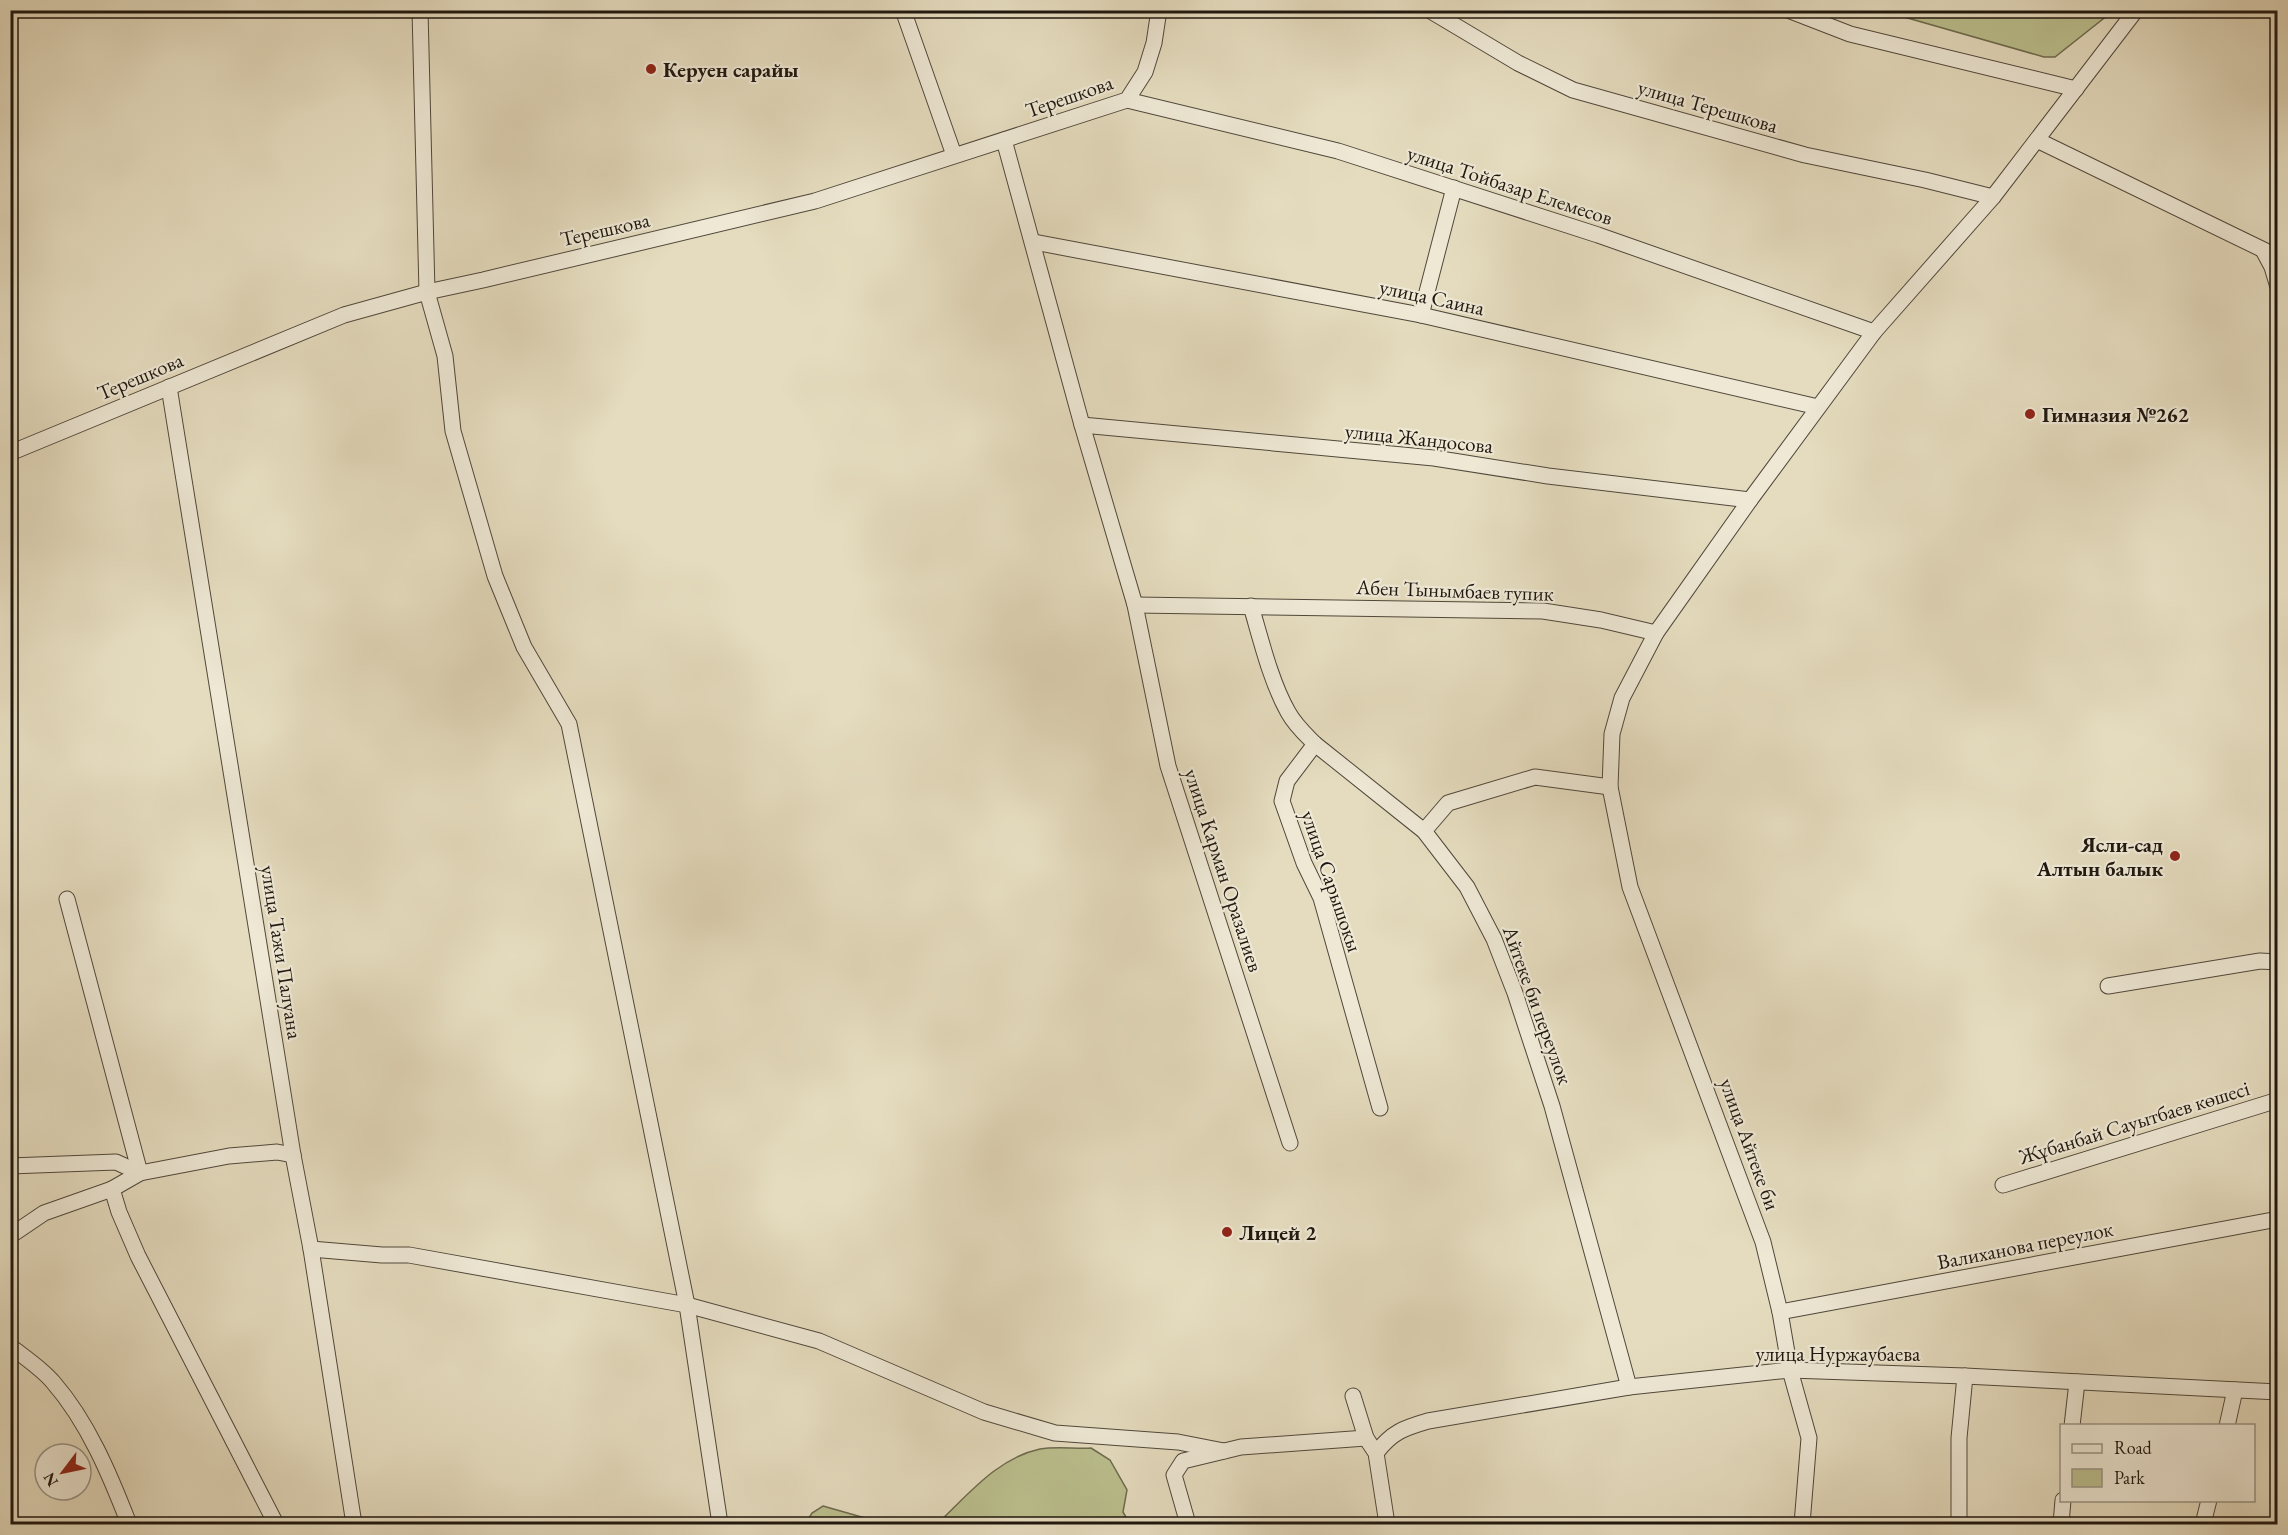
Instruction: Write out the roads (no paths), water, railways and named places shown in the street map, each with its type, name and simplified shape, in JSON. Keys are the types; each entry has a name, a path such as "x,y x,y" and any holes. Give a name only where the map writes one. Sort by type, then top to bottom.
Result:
{"street":[{"path":"420,10 427,292 445,356 453,431 495,576 524,647 569,724 687,1305 720,1524"},
{"path":"903,10 954,155"},
{"name":"Терешкова","path":"10,453 344,315 427,292 815,201 1127,100 1145,72 1154,43 1159,10"},
{"name":"улица Терешкова","path":"1428,10 1518,63 1573,90 1806,155 1926,180 1992,197"},
{"path":"1788,10 1850,34 2076,89"},
{"name":"улица Айтеке би","path":"1802,1524 1809,1438 1790,1370 1780,1312 1763,1242 1630,886 1610,787 1612,734 1622,698 1656,633 1750,500 1874,332 1992,197 2136,10"},
{"name":"улица Тойбазар Елемесов","path":"1127,100 1338,151 1598,235 1874,332"},
{"name":"улица Карман Оразалиев","path":"1004,140 1034,242 1082,425 1135,605 1168,766 1290,1143"},
{"path":"2037,140 2271,255 2277,287"},
{"path":"1421,315 1454,189"},
{"name":"улица Саина","path":"1034,242 1421,315 1818,407"},
{"name":"улица Тажи Палуана","path":"169,387 354,1524"},
{"name":"улица Жандосова","path":"1082,425 1434,458 1548,476 1750,500"},
{"name":"Абен Тынымбаев тупик","path":"1135,605 1543,612 1601,620 1656,633"},
{"name":"Айтеке би переулок","path":"1251,606 1287,712 1299,729 1424,831 1467,887 1494,939 1515,993 1552,1106 1629,1387"},
{"name":"улица Сарышокы","path":"1315,744 1287,781 1282,801 1304,863 1321,898 1380,1108"},
{"path":"1424,831 1448,803 1535,777 1610,787"},
{"path":"67,899 140,1173"},
{"path":"2108,986 2260,961 2277,962"},
{"name":"Жұбанбай Сауытбаев көшесі","path":"2003,1185 2277,1100"},
{"path":"10,1236 44,1213 112,1189 140,1173 229,1156 277,1152 293,1155"},
{"path":"10,1166 116,1162 140,1173"},
{"path":"112,1189 138,1256 276,1524"},
{"name":"Валиханова переулок","path":"1780,1312 2277,1219"},
{"path":"311,1249 409,1255 687,1305 819,1341 984,1412 1055,1433 1178,1442 1224,1451"},
{"path":"10,1346 52,1381 82,1425 111,1478 129,1524"},
{"name":"улица Нуржаубаева","path":"1376,1453 1387,1439 1402,1428 1428,1421 1629,1387 1790,1370 1965,1376 2277,1392"},
{"path":"1959,1524 1959,1438 1965,1376"},
{"path":"2072,1424 2077,1382"},
{"path":"2227,1424 2235,1390"},
{"path":"1353,1396 1366,1438 1376,1453 1387,1524"},
{"path":"1188,1524 1174,1475 1183,1461 1241,1447 1366,1438"},
{"path":"2061,1524 2063,1502"},
{"path":"2203,1524 2208,1502"}],"place":[{"name":"Керуен сарайы","path":"651,69"},
{"name":"Гимназия №262","path":"2030,414"},
{"name":"Ясли-сад Алтын балык","path":"2175,856"},
{"name":"Лицей 2","path":"1227,1232"}]}
